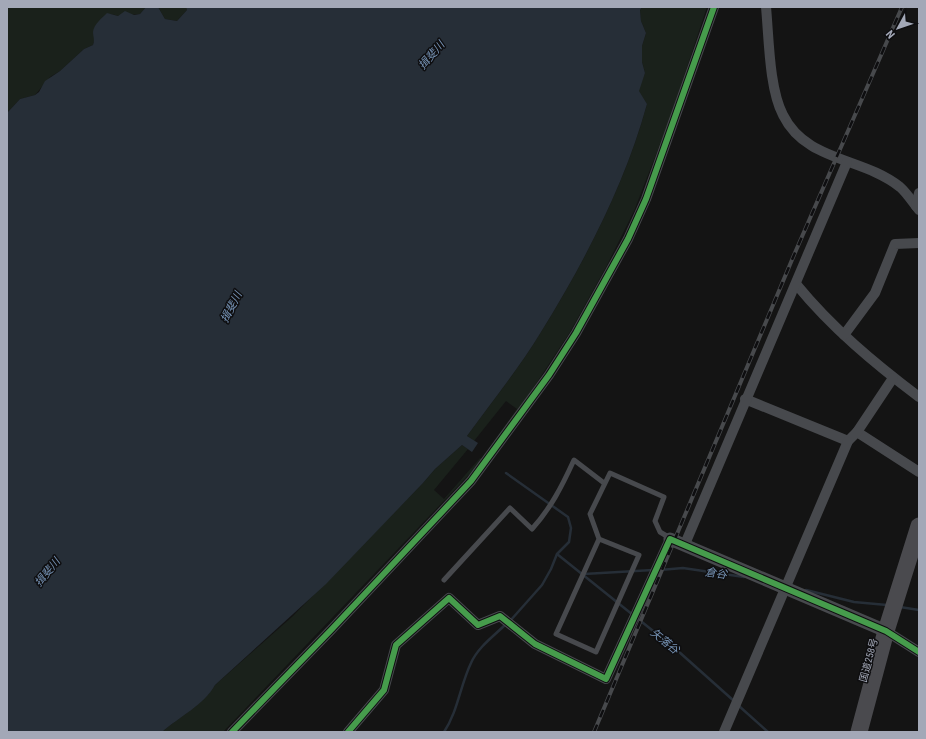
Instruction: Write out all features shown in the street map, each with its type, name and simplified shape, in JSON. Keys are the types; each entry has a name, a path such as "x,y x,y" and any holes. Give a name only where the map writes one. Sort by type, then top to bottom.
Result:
{"highway":[{"name":"国道258号","path":"859,732 886,631 919,526"}],"street":[{"path":"232,732 331,630 471,481 549,375 576,333 628,240 646,199 714,7"},
{"path":"766,7 771,64 776,96 782,115 800,138 816,149 878,174 900,187 917,208"},
{"path":"685,544 745,399 796,284 847,162"},
{"path":"917,208 919,193"},
{"path":"844,335 875,293 895,244 919,243"},
{"path":"796,284 819,312 844,335 893,378 919,397"},
{"path":"724,732 848,441 857,432 893,378"},
{"path":"745,399 848,441"},
{"path":"857,432 919,472"},
{"path":"348,732 384,690 396,645 449,598 478,625 500,616 535,644 606,680 670,539 685,544 886,631 919,652"}],"lane":[{"path":"444,580 510,508 532,529 558,496 574,460 604,483"},
{"path":"599,539 639,555 596,652 556,634 599,539 590,514 610,473 664,497 655,521 660,532 670,539"}],"shaded area":[{"path":"7,7 146,7 140,14 118,16 111,14 93,32 95,38 93,45 84,49 60,71 50,77 35,95 20,99 7,113"},
{"path":"158,7 186,7 187,10 177,21 165,19"},
{"path":"642,7 707,7 669,121 634,211 606,267 570,332 497,443 494,441 517,409 506,401 474,441 467,436 524,359 573,278 602,221 627,163 647,104 638,91 645,73 642,62 642,46 646,33 641,21 640,10"},
{"path":"462,445 468,449 434,490 444,499 480,458 483,460 223,732 162,732 198,704 215,685 293,616 435,469"}],"water":[{"name":"揖斐川","path":"146,7 158,7 165,19 177,21 187,10 186,7 642,7 640,10 641,21 646,33 642,46 642,62 645,73 639,91 647,104 638,134 615,193 588,250 573,278 524,359 467,436 478,443 472,452 462,445 435,469 326,584 215,685 198,705 162,732 7,732 7,113 20,99 35,95 39,92 45,81 60,71 84,49 93,45 93,32 95,26 107,13 118,16 125,11 134,15 140,14"}],"waterway":[{"path":"506,473 568,517 571,528 569,542 557,554 542,585 510,621"},
{"name":"矢落谷","path":"557,554 633,615"},
{"name":"倉谷","path":"660,570 683,568 744,577"},
{"name":"倉谷","path":"584,574 653,570"},
{"name":"倉谷","path":"806,590 854,602 887,605"},
{"name":"倉谷","path":"900,607 919,610"},
{"name":"矢落谷","path":"637,618 678,651 734,701"},
{"path":"444,732 453,716 467,672 474,657 482,647 506,624"},
{"name":"矢落谷","path":"739,706 768,732"}],"railway":[{"path":"594,732 794,255 902,7"}],"cycle path":[{"path":"232,732 331,630 471,481 549,375 576,333 628,239 646,199 714,7"},
{"path":"348,732 384,690 396,645 449,598 478,625 500,616 535,644 606,679 670,539 886,631 919,652"}]}
